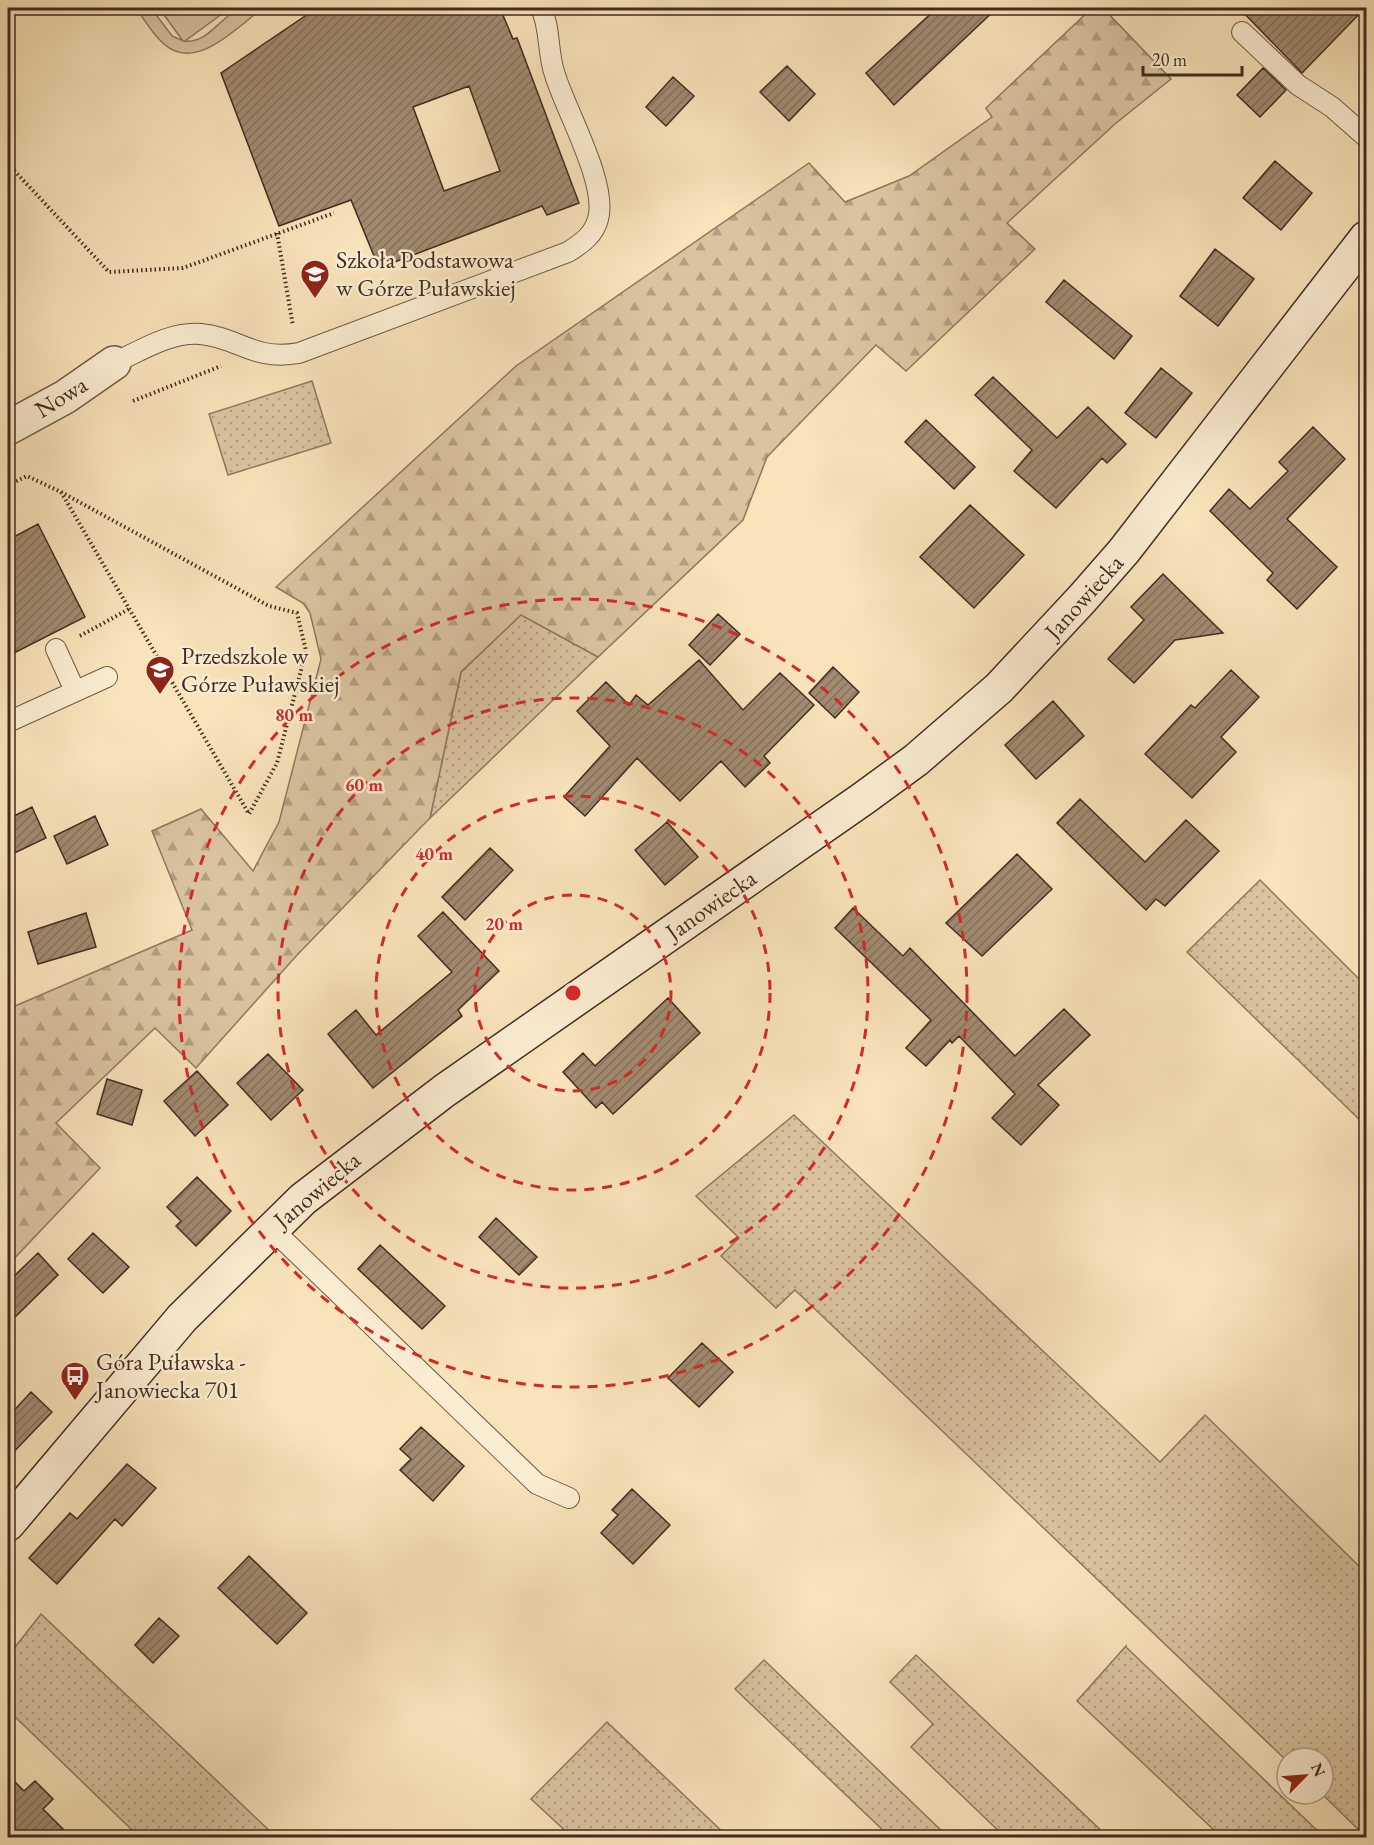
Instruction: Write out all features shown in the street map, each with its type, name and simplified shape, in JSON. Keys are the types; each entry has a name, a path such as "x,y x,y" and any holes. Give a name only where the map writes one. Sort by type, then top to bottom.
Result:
{"street":[{"name":"Janowiecka","path":"8,1524 182,1318 303,1199 392,1129 864,798 952,730 1040,646 1124,551 1366,238"},
{"name":"Nowa","path":"8,428 65,398 114,363"}],"lane":[{"path":"114,363 171,337 184,334 216,336 254,352 283,356 299,353 568,252 581,244 591,234 598,220 600,203 596,183 554,73 550,43 541,8"},
{"path":"1242,32 1298,85 1332,106 1366,137"},
{"path":"56,649 75,691"},
{"path":"8,722 107,677"},
{"path":"272,1228 537,1484 569,1498"}],"path":[{"path":"8,164 108,272 183,268 334,213"},
{"path":"8,485 27,476 61,492 268,606 297,613 306,651 278,763 249,814 61,492"},
{"path":"56,649 129,609"}],"green space":[{"path":"248,7 263,8 216,44 189,53 176,52 164,44 152,32 136,8 151,8 172,36 183,41 159,8 230,8 185,41 194,41 208,33 235,11"},
{"path":"1092,8 1103,8 1171,79 1115,124 1007,223 1035,249 906,371 876,345 767,457 743,520 598,657 521,615 461,672 430,818 298,954 196,1068 155,1028 56,1123 100,1168 8,1265 8,1168 10,1166 8,1163 8,1009 192,930 152,831 201,809 253,871 279,822 321,659 310,613 303,603 276,587 516,366 809,163 845,202 909,176 992,117 986,108"},
{"path":"312,381 331,443 228,475 209,414"},
{"path":"521,614 598,657 430,818 461,672"},
{"path":"1260,880 1366,986 1366,1126 1187,952"},
{"path":"794,1115 1160,1462 1205,1415 1366,1573 1366,1837 1334,1806 1335,1746 1275,1746 1275,1750 795,1290 776,1308 721,1256 739,1238 696,1196"},
{"path":"41,1614 276,1837 140,1837 131,1829 8,1710 8,1656"},
{"path":"1126,1646 1275,1790 1275,1806 1292,1806 1324,1837 1209,1837 1215,1831 1077,1701"},
{"path":"916,1655 1108,1837 1005,1837 911,1747 933,1724 890,1682"},
{"path":"764,1660 948,1837 890,1837 735,1689"},
{"path":"607,1722 728,1837 572,1837 531,1799"}],"building":[{"path":"317,8 500,8 513,39 517,38 579,203 547,215 542,206 379,268 351,200 279,226 221,73","holes":["469,86 500,171 444,191 413,107"]},
{"path":"937,8 997,8 894,105 866,73"},
{"path":"1239,8 1365,8 1302,73"},
{"path":"787,66 815,94 789,121 760,92"},
{"path":"1263,68 1286,90 1260,117 1237,95"},
{"path":"673,77 694,96 666,126 646,107"},
{"path":"1275,161 1312,193 1281,230 1243,198"},
{"path":"1215,249 1254,279 1218,326 1180,296"},
{"path":"1064,280 1132,336 1114,359 1046,302"},
{"path":"1161,368 1192,393 1156,438 1125,413"},
{"path":"993,377 1057,438 1088,407 1126,444 1107,463 1102,458 1056,508 1014,471 1032,450 975,395"},
{"path":"926,420 975,467 954,489 905,442"},
{"path":"1313,427 1345,459 1287,519 1337,567 1297,609 1267,580 1273,573 1210,511 1229,489 1250,509 1288,471 1279,462"},
{"path":"970,505 1024,555 974,608 920,557"},
{"path":"38,524 85,617 8,656 8,540"},
{"path":"1163,574 1223,633 1175,640 1134,683 1108,659 1144,620 1131,607"},
{"path":"718,614 740,634 710,665 689,645"},
{"path":"699,660 743,710 780,673 814,705 764,756 770,763 745,787 721,761 680,801 637,758 585,816 564,797 610,746 577,711 606,682 629,705 636,695 648,705"},
{"path":"833,667 859,692 835,718 809,693"},
{"path":"1231,670 1259,697 1221,737 1236,752 1192,798 1145,754 1191,705 1195,708"},
{"path":"1053,701 1084,736 1036,779 1005,745"},
{"path":"1080,799 1145,862 1186,820 1219,851 1165,906 1156,899 1146,910 1057,823"},
{"path":"32,807 46,838 8,856 8,819"},
{"path":"95,816 108,845 67,864 54,836"},
{"path":"667,822 698,857 665,885 635,850"},
{"path":"490,848 513,870 465,920 442,897"},
{"path":"1017,854 1052,889 982,956 946,923"},
{"path":"853,908 903,956 910,948 1015,1056 1064,1009 1090,1035 1038,1085 1059,1105 1021,1145 992,1118 1015,1094 959,1036 952,1043 950,1040 926,1066 906,1048 931,1020 835,928"},
{"path":"443,912 499,971 458,1010 462,1016 373,1088 328,1034 356,1010 376,1035 452,972 418,936"},
{"path":"86,913 96,947 38,964 28,932"},
{"path":"668,998 700,1033 613,1114 602,1102 596,1108 563,1072 583,1053 595,1066"},
{"path":"268,1054 303,1090 271,1120 237,1083"},
{"path":"197,1071 228,1105 195,1136 164,1101"},
{"path":"107,1079 142,1090 132,1125 97,1114"},
{"path":"197,1177 231,1211 196,1246 176,1226 181,1221 167,1207"},
{"path":"496,1218 537,1257 519,1275 479,1237"},
{"path":"93,1233 129,1267 103,1293 68,1259"},
{"path":"380,1245 445,1306 422,1329 358,1269"},
{"path":"38,1253 58,1275 8,1324 8,1282"},
{"path":"702,1343 733,1372 699,1407 668,1378"},
{"path":"31,1392 52,1412 8,1458 8,1417"},
{"path":"421,1427 464,1466 433,1501 400,1470 411,1459 400,1449"},
{"path":"127,1464 156,1488 122,1526 115,1519 57,1584 29,1558 70,1513 77,1519"},
{"path":"632,1489 670,1525 633,1564 601,1533 618,1515 612,1510"},
{"path":"249,1556 307,1613 277,1644 218,1588"},
{"path":"159,1618 179,1636 153,1663 135,1645"},
{"path":"8,1775 24,1791 35,1781 53,1799 43,1809 72,1838 22,1838 8,1824"}],"place":[{"name":"Szkoła Podstawowa w Górze Puławskiej","path":"315,300"},
{"name":"Przedszkole w Górze Puławskiej","path":"160,696"},
{"name":"Góra Puławska - Janowiecka 701","path":"75,1402"}]}
